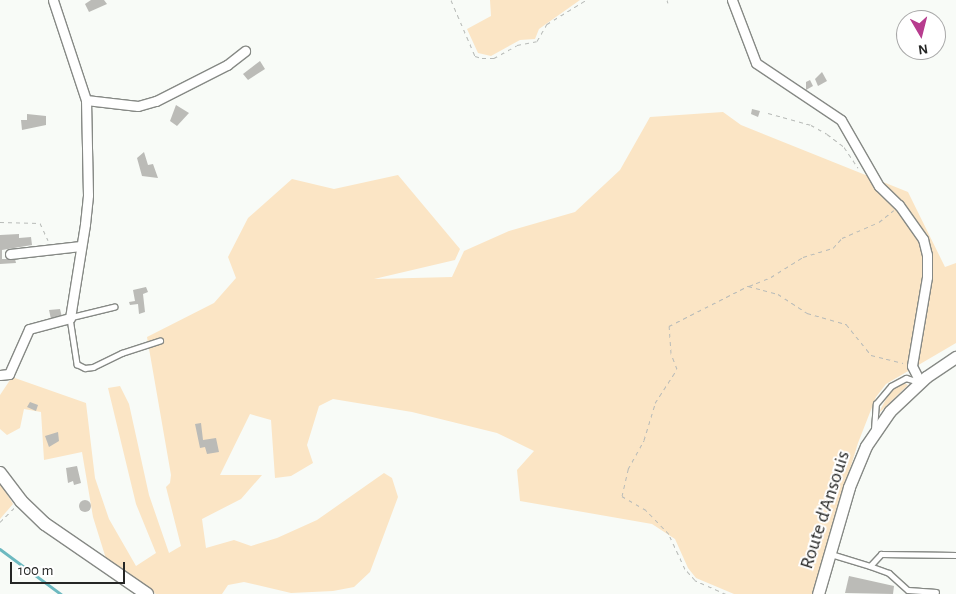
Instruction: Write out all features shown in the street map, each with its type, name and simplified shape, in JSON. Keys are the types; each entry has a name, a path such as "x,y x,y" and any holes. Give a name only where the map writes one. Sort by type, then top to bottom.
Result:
{"main road":[{"path":"0,473 21,501 45,524 147,594"}],"street":[{"path":"0,375 8,374 29,329 70,318 81,246 88,195 86,100 53,0"},
{"path":"732,0 756,63 840,120 879,186 899,205 923,239 927,255 927,277 912,366 920,382"},
{"path":"86,100 138,106 156,101 227,65 245,51"},
{"path":"10,254 81,246"},
{"name":"Route d'Ansouis","path":"818,594 849,487 875,432 920,382 956,357"}],"lane":[{"path":"115,307 70,318 77,364 86,368 160,341"},
{"path":"875,432 876,404 891,386 906,378 920,382"},
{"path":"831,554 889,573 908,590 936,592"},
{"path":"870,566 881,554 956,556"}],"path":[{"path":"451,0 475,56 494,58 517,44 537,41 547,24 586,0"},
{"path":"768,113 811,125 828,134 844,147 860,170"},
{"path":"726,594 695,580 686,569 669,534 646,510 622,496 628,469 644,440 655,403 677,369 670,353 669,326 748,286 771,277 803,257 833,248 842,238 879,222 899,205"},
{"path":"0,222 40,223 50,248"},
{"path":"748,286 778,294 807,313 846,324 871,355 912,366"},
{"path":"0,522 21,501"}],"shaded area":[{"path":"490,0 580,0 539,29 535,39 520,40 491,56 478,53 467,29 491,16"},
{"path":"723,112 741,125 908,192 945,267 956,263 956,343 886,384 876,397 858,443 812,594 734,594 696,578 688,568 675,539 652,524 520,501 517,470 534,451 497,433 412,412 333,399 319,406 307,445 313,463 291,476 275,478 271,420 250,414 220,475 262,475 241,499 202,519 206,548 234,540 251,546 277,538 317,520 384,473 392,478 398,497 370,572 354,587 333,591 291,593 244,582 228,585 222,594 156,594 107,562 93,517 82,452 44,460 41,412 24,409 20,428 7,435 0,429 0,395 12,377 86,403 95,478 109,519 136,566 156,553 136,504 108,388 120,386 129,404 149,495 169,553 181,546 166,487 170,483 171,475 147,337 214,303 236,278 228,257 248,218 292,179 334,189 398,175 460,249 455,260 374,279 452,277 464,251 509,231 575,212 620,170 650,117"},
{"path":"903,382 908,385 878,414 892,388"},
{"path":"0,482 13,504 0,519"}],"building":[{"path":"91,0 104,0 107,4 89,12 85,4"},
{"path":"260,61 265,69 248,80 243,74"},
{"path":"822,72 827,81 818,86 815,79"},
{"path":"810,80 813,86 806,90 806,82"},
{"path":"176,105 189,113 177,126 170,121"},
{"path":"752,109 760,111 758,117 751,114"},
{"path":"27,114 46,116 46,125 22,130 21,120 27,120"},
{"path":"144,152 148,165 153,164 158,178 142,176 137,158"},
{"path":"19,234 19,238 31,237 32,245 2,250 2,259 15,259 16,263 0,264 0,235"},
{"path":"146,287 148,292 143,294 145,312 139,314 138,304 130,305 129,302 135,301 133,290"},
{"path":"60,309 62,317 51,319 49,310"},
{"path":"30,402 38,405 36,411 27,407"},
{"path":"201,423 203,440 216,438 219,452 207,454 205,447 200,448 195,424"},
{"path":"58,432 59,441 49,447 45,436"},
{"path":"77,466 81,483 74,485 73,481 68,483 66,468"},
{"path":"83,500 87,500 91,506 87,512 83,512 79,508 79,504"},
{"path":"849,576 894,586 893,594 845,593"}],"waterway":[{"path":"0,549 61,594"}]}
